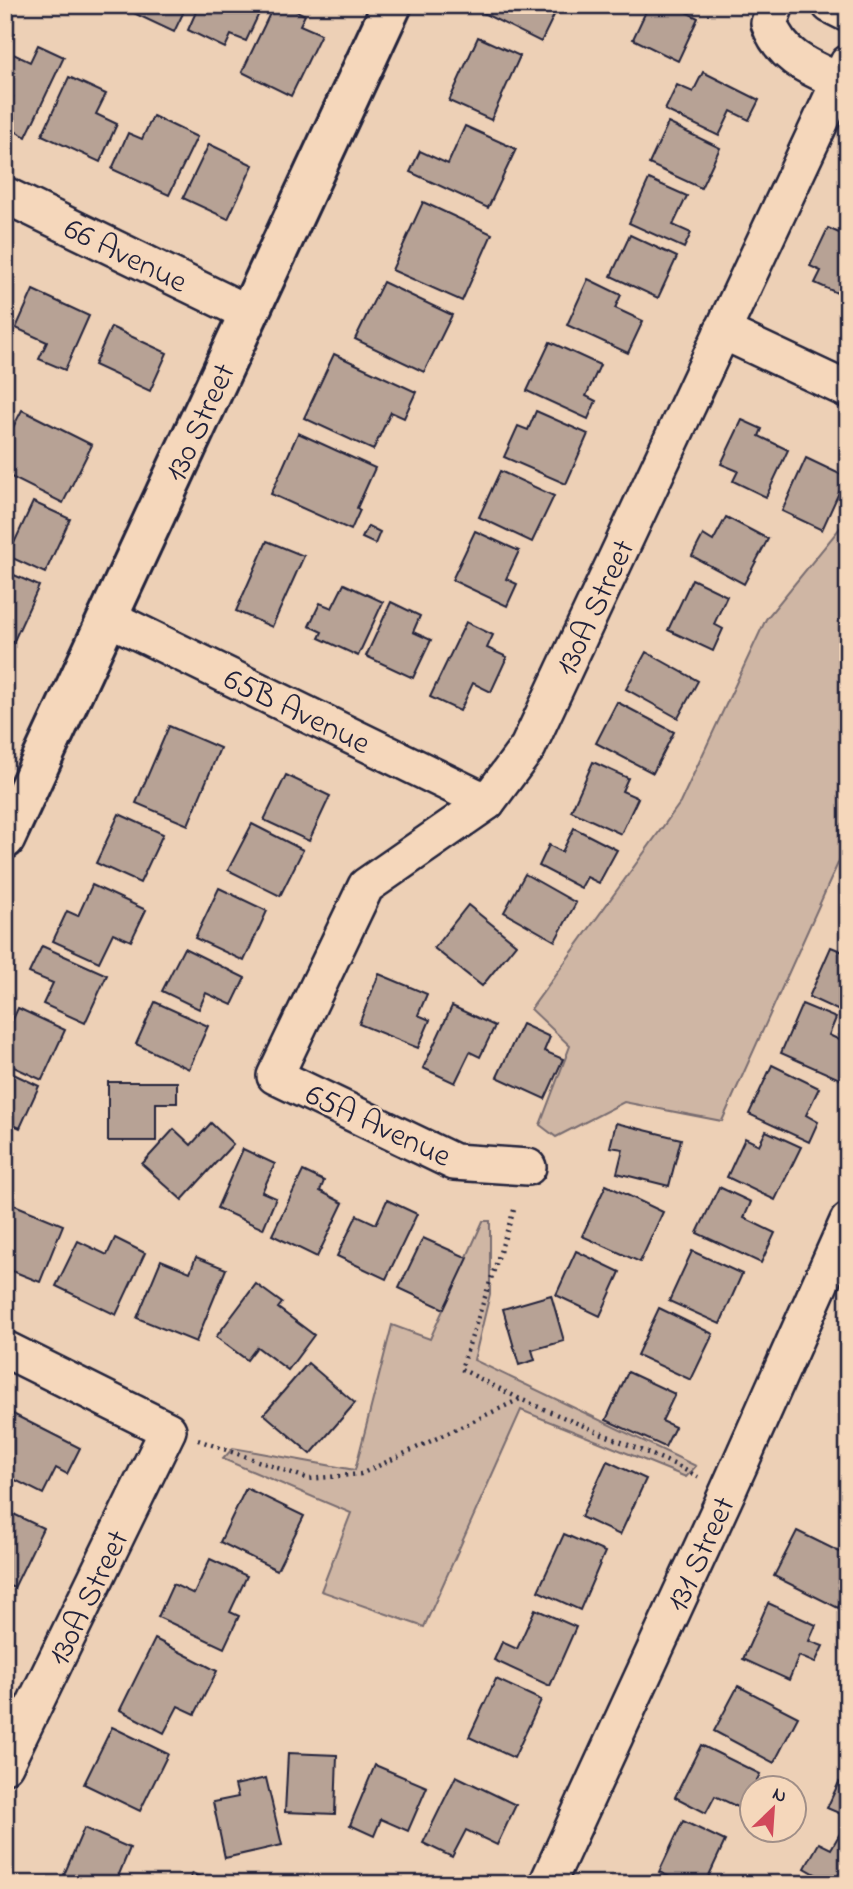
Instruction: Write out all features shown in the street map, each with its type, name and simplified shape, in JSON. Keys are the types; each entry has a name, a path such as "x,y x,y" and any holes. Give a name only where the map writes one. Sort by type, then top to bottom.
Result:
{"street":[{"name":"130 Street","path":"5,839 392,5"},
{"name":"130A Street","path":"275,1076 366,887 487,802 528,747 722,331 845,76 787,54 775,39 769,23 776,5"},
{"path":"830,5 848,14"},
{"name":"66 Avenue","path":"5,195 248,313"},
{"path":"722,331 848,390"},
{"name":"65B Avenue","path":"108,618 487,802"},
{"name":"65A Avenue","path":"275,1076 454,1162 528,1167"},
{"name":"131 Street","path":"547,1884 733,1481 848,1221"},
{"path":"5,1349 168,1430"},
{"name":"130A Street","path":"5,1765 168,1430"}],"path":[{"path":"513,1210 461,1369 520,1399 676,1465 708,1483"},
{"path":"168,1430 309,1479 361,1474 520,1399"}],"shaded area":[{"path":"848,518 848,841 722,1121 624,1102 556,1137 540,1125 570,1046 531,1009 680,803 766,619"},
{"path":"483,1221 490,1221 490,1294 474,1360 696,1466 686,1477 521,1410 424,1627 321,1591 351,1513 223,1459 233,1448 355,1470 392,1325 430,1339"}],"building":[{"path":"124,5 187,5 174,32 123,8"},
{"path":"199,5 263,5 246,41 231,35 225,48 188,30"},
{"path":"274,5 284,5 305,15 300,25 321,34 291,96 242,72"},
{"path":"487,5 559,5 541,42 483,13"},
{"path":"649,5 672,5 698,18 678,61 633,39"},
{"path":"478,37 520,56 491,120 449,101"},
{"path":"38,45 64,57 26,137 5,126 5,112 13,97 5,93 5,50 30,62"},
{"path":"703,72 759,100 749,120 731,111 719,136 665,110 677,85 693,92"},
{"path":"69,77 106,94 96,114 117,124 100,162 42,135"},
{"path":"153,116 197,137 169,195 112,169 128,133 142,139"},
{"path":"668,123 720,148 701,188 649,164"},
{"path":"465,126 516,149 488,208 410,172 420,151 448,164"},
{"path":"209,144 253,165 228,219 183,198"},
{"path":"649,179 687,196 673,225 691,233 684,248 629,223"},
{"path":"423,202 492,234 462,301 392,270"},
{"path":"828,228 848,237 848,298 815,283 821,271 810,266"},
{"path":"630,235 677,257 658,298 611,276"},
{"path":"588,279 621,295 615,308 643,321 628,353 567,325"},
{"path":"383,282 452,315 424,372 355,339"},
{"path":"33,290 89,316 65,370 39,359 47,342 16,328"},
{"path":"111,327 167,353 150,391 94,365"},
{"path":"550,342 600,365 586,396 596,401 588,419 527,391"},
{"path":"334,354 416,392 404,418 391,412 373,450 304,418"},
{"path":"22,410 92,445 63,503 5,474 5,433 9,435"},
{"path":"536,411 588,434 566,484 504,457 518,426 528,430"},
{"path":"742,420 762,429 759,436 788,450 766,497 733,481 738,471 721,464"},
{"path":"298,433 375,468 357,508 360,510 351,530 271,494"},
{"path":"806,458 846,477 822,530 782,511"},
{"path":"500,471 554,496 532,542 479,517"},
{"path":"33,502 70,519 45,573 8,556"},
{"path":"726,517 768,539 744,584 692,556 703,535 713,541"},
{"path":"368,526 380,532 375,544 362,538"},
{"path":"475,531 519,551 506,579 517,584 507,606 452,580"},
{"path":"267,541 304,556 272,627 236,611"},
{"path":"5,571 39,586 13,643 5,639"},
{"path":"692,579 727,596 714,624 723,629 713,651 668,630"},
{"path":"344,584 383,602 358,656 319,638 322,632 309,626 320,603 332,608"},
{"path":"391,602 420,616 413,632 431,640 413,678 366,656"},
{"path":"466,622 493,635 487,648 507,657 491,692 473,683 460,711 430,697"},
{"path":"646,652 698,681 678,718 626,689"},
{"path":"617,702 674,732 653,773 596,743"},
{"path":"169,726 220,748 188,825 136,803"},
{"path":"593,762 628,778 622,791 638,798 621,834 571,811"},
{"path":"286,775 330,796 309,841 264,820"},
{"path":"119,814 163,834 140,883 96,863"},
{"path":"252,824 303,850 280,896 228,870"},
{"path":"574,828 617,850 599,883 587,877 581,888 539,866 549,845 562,852"},
{"path":"525,874 576,903 555,941 504,912"},
{"path":"92,885 146,910 131,941 113,933 99,962 53,941 67,911 78,916"},
{"path":"219,888 267,911 244,961 195,938"},
{"path":"468,905 516,944 482,986 434,948"},
{"path":"42,946 107,975 85,1023 43,1004 53,983 29,973"},
{"path":"831,947 848,954 848,1015 809,997"},
{"path":"184,948 245,978 232,1005 206,993 199,1009 162,991"},
{"path":"379,974 427,994 418,1015 430,1020 418,1048 359,1024"},
{"path":"155,1002 208,1026 189,1069 136,1044"},
{"path":"802,1004 836,1018 829,1035 848,1044 848,1072 844,1081 781,1053"},
{"path":"452,1006 495,1026 480,1057 470,1052 455,1083 423,1068"},
{"path":"18,1008 65,1030 42,1080 5,1063 5,1037"},
{"path":"522,1024 550,1037 544,1051 563,1059 545,1099 497,1077"},
{"path":"772,1065 819,1088 806,1115 818,1122 809,1142 749,1114"},
{"path":"5,1070 39,1086 20,1128 5,1121"},
{"path":"108,1082 177,1082 177,1103 156,1103 156,1141 108,1141"},
{"path":"211,1123 233,1144 182,1200 142,1164 174,1129 191,1145"},
{"path":"616,1123 681,1139 669,1186 617,1173 623,1149 610,1147"},
{"path":"766,1131 801,1147 775,1200 727,1177 745,1138 759,1145"},
{"path":"243,1149 275,1164 262,1192 276,1198 263,1229 217,1208"},
{"path":"303,1171 324,1181 320,1191 343,1203 317,1257 272,1235"},
{"path":"606,1185 663,1212 640,1262 582,1236"},
{"path":"719,1187 751,1202 744,1218 775,1233 761,1263 697,1233"},
{"path":"387,1200 417,1214 386,1279 337,1256 357,1215 376,1224"},
{"path":"5,1201 63,1225 40,1282 5,1268"},
{"path":"115,1238 145,1253 116,1315 56,1286 78,1241 107,1255"},
{"path":"423,1238 468,1258 444,1309 399,1288"},
{"path":"576,1251 620,1272 600,1316 556,1295"},
{"path":"692,1251 742,1274 720,1324 669,1301"},
{"path":"196,1257 226,1269 196,1342 137,1318 161,1260 190,1272"},
{"path":"256,1284 282,1303 278,1308 314,1335 288,1370 257,1347 247,1360 216,1337"},
{"path":"551,1295 564,1341 532,1350 535,1360 519,1365 503,1309"},
{"path":"659,1308 713,1334 691,1380 637,1355"},
{"path":"308,1363 355,1403 311,1454 264,1414"},
{"path":"628,1372 675,1394 662,1421 675,1427 665,1447 606,1420"},
{"path":"11,1413 80,1448 67,1474 56,1468 43,1494 5,1475 5,1424"},
{"path":"607,1461 646,1479 620,1535 581,1517"},
{"path":"246,1488 304,1516 277,1570 220,1542"},
{"path":"5,1510 43,1528 14,1588 5,1584"},
{"path":"797,1531 848,1556 848,1587 838,1608 774,1576"},
{"path":"564,1534 605,1552 580,1610 538,1591"},
{"path":"210,1559 247,1576 230,1612 239,1616 224,1648 158,1617 173,1584 194,1594"},
{"path":"768,1603 816,1625 809,1641 823,1646 815,1663 799,1656 789,1680 743,1659"},
{"path":"535,1609 576,1627 550,1686 494,1660 502,1642 517,1649"},
{"path":"155,1639 217,1671 195,1714 178,1706 164,1733 120,1710"},
{"path":"496,1679 541,1700 514,1758 469,1737"},
{"path":"738,1686 798,1717 774,1763 714,1731"},
{"path":"112,1727 168,1754 140,1811 84,1784"},
{"path":"701,1745 758,1773 738,1773 738,1807 715,1796 706,1813 675,1797"},
{"path":"288,1753 337,1755 335,1814 285,1812"},
{"path":"375,1765 427,1787 408,1831 381,1819 374,1836 350,1825"},
{"path":"456,1776 516,1805 497,1845 466,1830 452,1857 423,1843"},
{"path":"266,1778 282,1845 225,1858 213,1802 238,1797 235,1785"},
{"path":"839,1782 848,1786 848,1817 827,1808"},
{"path":"683,1821 725,1841 705,1884 685,1884 659,1872"},
{"path":"845,1825 848,1827 848,1884 833,1884 805,1868 819,1843 831,1849"},
{"path":"84,1828 130,1848 115,1884 60,1884"},
{"path":"192,1873 215,1884 188,1884"}]}
